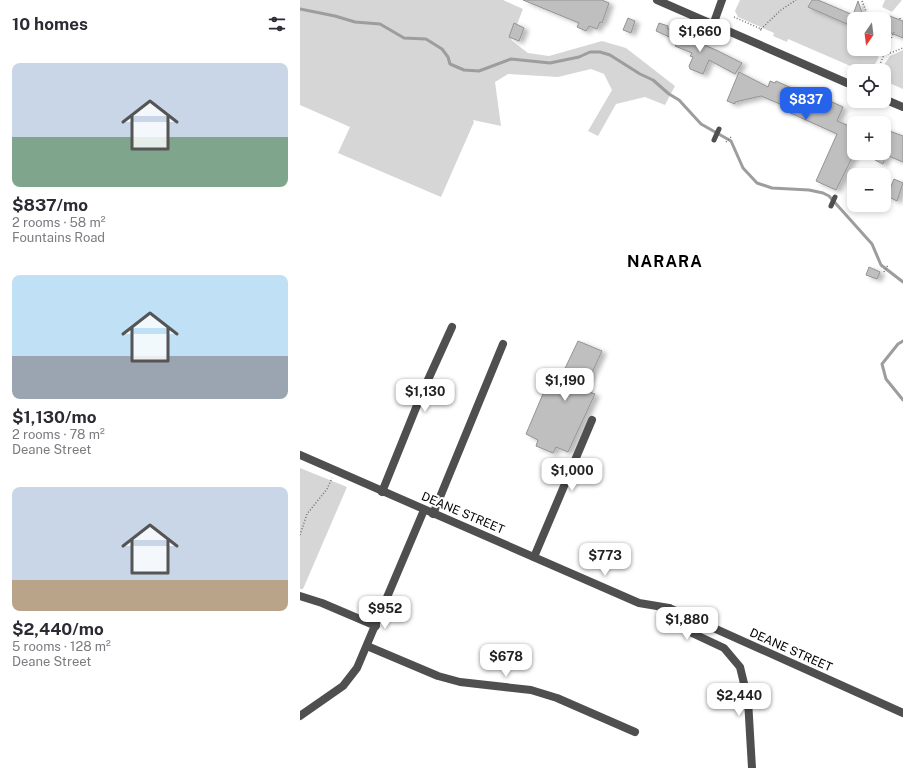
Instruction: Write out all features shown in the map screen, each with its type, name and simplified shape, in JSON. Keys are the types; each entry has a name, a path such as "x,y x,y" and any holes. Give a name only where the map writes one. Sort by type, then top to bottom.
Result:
{"street":[{"path":"657,0 847,83"},
{"path":"713,25 722,0"},
{"path":"891,102 903,107"},
{"path":"382,492 422,393 452,327"},
{"path":"433,514 503,344"},
{"path":"534,557 592,420"},
{"name":"DEANE STREET","path":"300,455 639,603 670,608 903,713"},
{"path":"300,716 343,686 357,668 368,646 424,510"},
{"path":"300,596 322,603 376,626"},
{"path":"670,608 668,613 671,621 678,626 724,648 740,667 748,700 752,768"},
{"path":"368,646 438,676 460,682 531,690 557,698 635,732"}],"lane":[{"path":"714,140 719,129"},
{"path":"831,206 835,197"}],"path":[{"path":"734,17 761,30 781,10 796,0"},
{"path":"862,1 866,12"},
{"path":"891,39 894,32"},
{"path":"891,53 903,48"},
{"path":"880,64 883,56"},
{"path":"726,142 732,136"},
{"path":"884,272 888,265"},
{"path":"300,535 307,514 327,489 330,480"}],"shaded area":[{"path":"300,0 503,0 523,9 511,40 528,53 549,56 602,41 626,48 675,86 665,105 645,97 616,104 598,136 588,131 612,90 604,74 591,69 558,77 508,74 495,82 501,126 473,120 474,122 441,197 338,153 350,127 300,105"},
{"path":"740,0 811,0 808,7 847,24 847,56 878,56 877,61 874,64 847,65 788,39 787,42 773,36 774,33 738,17 735,11"},
{"path":"885,0 902,0 892,12 882,7"},
{"path":"903,50 903,89 891,84 891,64 885,64 891,56"},
{"path":"300,468 347,487 303,589 300,589"}],"building":[{"path":"523,0 602,0 609,3 602,23 600,22 597,29 589,26 586,31 577,27 579,23"},
{"path":"812,0 818,0 847,12 847,24 808,7"},
{"path":"858,1 862,12 854,12"},
{"path":"891,17 903,21 903,38 891,33"},
{"path":"628,18 635,21 631,33 623,30"},
{"path":"514,23 524,28 519,41 509,37"},
{"path":"659,23 668,26 667,28 671,30 742,63 735,74 709,60 703,74 690,69 689,66 693,57 690,56 692,53 675,46 677,42 674,39 656,31"},
{"path":"739,72 768,87 770,81 775,83 776,81 807,95 808,91 843,107 837,121 847,125 847,160 851,160 836,190 816,181 837,134 786,111 787,107 761,96 735,102 735,104 727,101"},
{"path":"891,132 903,136 903,162 891,157"},
{"path":"875,160 884,160 883,164"},
{"path":"894,179 903,183 897,201 891,198 891,186"},
{"path":"869,267 880,272 877,279 866,275"},
{"path":"578,341 602,351 584,390 595,394 568,452 556,447 553,453 536,446 538,440 526,434 551,375 560,379"}],"waterway":[{"path":"300,9 335,16 355,22 380,24 404,38 426,39 442,49 448,57 450,64 464,70 479,71 511,59 550,63 579,57 590,52 600,52 610,55 640,74 653,80 669,94 679,100 701,124 731,141 743,168 757,183 772,188 809,190 829,196 872,244 881,265 903,282"},
{"path":"903,341 898,344 882,364 886,379 903,400"}],"district":[{"name":"NARARA","path":"665,261"}]}
